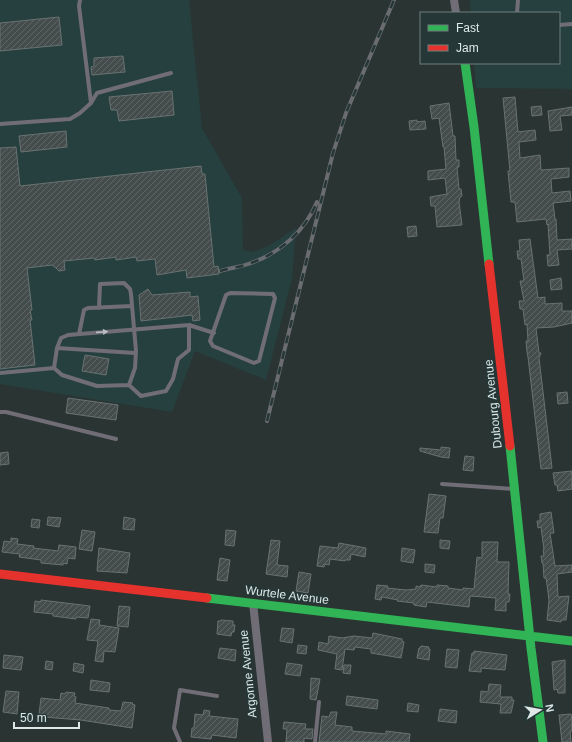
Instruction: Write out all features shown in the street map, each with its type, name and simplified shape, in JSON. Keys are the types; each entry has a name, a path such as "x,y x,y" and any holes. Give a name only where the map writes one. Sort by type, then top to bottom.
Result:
{"street":[{"path":"454,0 456,12"},
{"name":"Dubourg Avenue","path":"465,64 474,127 543,742"},
{"name":"Wurtele Avenue","path":"0,574 572,641"},
{"name":"Argonne Avenue","path":"252,603 268,742"}],"lane":[{"path":"80,0 79,6 91,103"},
{"path":"517,12 518,0"},
{"path":"560,25 572,24"},
{"path":"0,124 70,119 80,113 91,103 97,93 171,73"},
{"path":"99,308 100,284 124,283 130,289 134,330 135,368 129,385"},
{"path":"230,292 273,294 276,298 259,361 254,363 213,346 210,341 214,333 226,295 230,292"},
{"path":"79,334 84,310 88,308 132,306"},
{"path":"0,373 54,368 62,375 97,386 129,385 141,396 166,392 173,379 178,359 189,350 189,325"},
{"path":"54,368 57,348 61,338 64,336 189,325 214,333"},
{"path":"57,348 135,353"},
{"path":"0,412 6,412 116,439"},
{"path":"442,484 515,489"},
{"path":"180,742 174,728 180,690 218,696"},
{"path":"316,742 319,702"}],"shaded area":[{"path":"0,0 189,0 202,128 242,198 243,250 253,252 261,249 270,245 296,228 292,279 266,380 195,351 172,412 0,384"},
{"path":"470,0 572,0 572,89 476,88 474,64 560,64 560,12 471,12"}],"building":[{"path":"59,17 62,45 0,51 0,23"},
{"path":"123,56 125,72 92,75 91,67 94,66 94,58"},
{"path":"172,91 174,115 119,121 117,110 111,110 109,97"},
{"path":"515,97 518,132 535,130 536,140 519,142 520,158 540,155 541,170 569,168 569,177 551,179 552,193 570,191 571,201 553,203 556,219 557,240 572,239 572,249 557,250 559,265 548,266 547,255 550,255 548,224 547,225 546,219 517,222 515,202 511,202 508,171 510,171 503,98"},
{"path":"449,103 453,136 455,136 456,160 459,160 459,167 457,167 459,189 461,189 462,196 460,197 459,202 462,225 437,227 435,206 431,206 430,197 447,194 445,178 428,180 428,171 446,169 439,118 432,119 430,106"},
{"path":"541,106 542,115 532,116 531,107"},
{"path":"572,107 572,115 560,116 562,130 550,131 548,111"},
{"path":"417,120 417,122 425,121 426,129 410,130 409,121"},
{"path":"66,131 67,147 21,152 19,136"},
{"path":"16,147 20,186 201,166 202,174 205,174 214,267 218,266 219,274 187,278 186,270 157,275 155,259 137,261 136,257 116,260 116,257 95,260 94,258 64,261 65,270 59,271 52,265 27,268 32,310 30,310 32,320 30,320 35,365 0,369 0,148"},
{"path":"416,226 417,236 408,237 407,227"},
{"path":"530,239 538,298 545,297 545,304 562,303 562,311 572,311 572,323 554,327 536,328 539,353 541,353 539,358 552,468 541,469 527,352 527,324 525,325 523,309 520,309 519,301 524,301 520,281 524,281 521,259 518,259 517,251 520,251 519,240"},
{"path":"561,278 562,289 551,290 550,280"},
{"path":"148,289 152,295 190,292 190,297 198,296 200,320 193,321 192,315 141,321 139,295"},
{"path":"85,355 109,359 106,375 82,371"},
{"path":"567,392 568,403 558,404 557,393"},
{"path":"68,398 118,405 116,420 66,413"},
{"path":"441,447 450,448 449,458 420,451 420,448 441,450"},
{"path":"8,452 9,464 0,465 0,453"},
{"path":"465,456 474,457 473,471 463,470"},
{"path":"572,471 572,489 558,491 557,485 555,485 553,473"},
{"path":"429,494 446,496 443,518 440,518 438,533 424,532"},
{"path":"551,512 554,533 550,533 555,566 572,565 572,572 557,574 558,597 569,596 566,620 561,620 561,622 547,620 549,601 541,556 544,556 544,550 541,527 538,528 537,521 540,521 540,514"},
{"path":"48,517 61,518 59,527 47,525"},
{"path":"124,517 135,519 134,530 123,529"},
{"path":"32,519 40,520 39,528 31,527"},
{"path":"82,530 95,532 92,551 79,549"},
{"path":"226,530 236,531 234,546 225,545"},
{"path":"11,538 18,539 17,544 34,546 33,548 58,551 59,545 76,547 75,559 68,558 67,564 63,563 63,565 41,563 41,560 19,557 20,554 2,552 4,541 11,542"},
{"path":"271,540 280,541 277,565 288,566 287,577 266,574"},
{"path":"440,540 450,541 449,549 440,548"},
{"path":"482,542 498,542 497,562 509,562 508,594 510,594 509,602 506,602 506,611 495,610 496,598 470,596 469,607 427,602 426,607 414,605 414,603 382,597 381,600 375,599 377,585 388,586 387,588 406,590 416,589 416,586 420,587 421,585 437,587 437,585 448,586 448,588 463,590 463,588 474,589 477,557 482,558"},
{"path":"339,543 366,548 365,557 351,554 350,560 345,561 330,559 329,565 325,564 324,567 317,566 320,546 338,548"},
{"path":"99,548 130,553 127,573 97,571"},
{"path":"402,548 415,550 413,563 401,561"},
{"path":"220,558 230,560 227,581 217,580"},
{"path":"425,564 435,565 434,573 425,572"},
{"path":"299,572 311,574 308,593 296,591"},
{"path":"41,600 90,606 88,618 76,617 76,619 34,612 35,601 41,602"},
{"path":"119,606 130,607 128,627 117,626"},
{"path":"91,619 100,620 99,625 119,628 115,652 104,651 103,662 95,661 98,641 87,640"},
{"path":"218,621 233,621 233,625 235,625 234,632 232,632 231,636 217,634"},
{"path":"282,628 294,629 292,643 280,641"},
{"path":"373,633 402,639 404,642 401,658 371,653 371,649 355,647 354,650 345,649 342,670 335,669 337,654 318,650 319,642 328,644 329,636 342,638 354,636 372,638"},
{"path":"298,645 307,646 306,654 297,653"},
{"path":"421,646 429,647 429,660 417,658 419,648"},
{"path":"220,648 236,650 235,661 218,658"},
{"path":"447,649 459,650 457,668 445,667"},
{"path":"474,651 507,655 505,670 481,668 481,672 469,671 472,653 474,653"},
{"path":"4,655 23,657 21,670 3,668"},
{"path":"565,660 565,693 558,693 557,689 554,690 552,662"},
{"path":"46,661 53,662 52,670 45,669"},
{"path":"74,663 84,665 83,673 73,671"},
{"path":"287,663 302,665 300,676 285,674"},
{"path":"344,665 351,665 350,674 343,673"},
{"path":"311,678 320,679 316,700 310,699"},
{"path":"91,680 110,683 109,692 90,690"},
{"path":"489,684 501,685 500,697 512,697 512,700 514,700 511,713 500,713 501,704 480,702 481,691 488,692"},
{"path":"6,691 19,692 17,714 3,712"},
{"path":"66,692 75,693 75,703 109,708 109,710 121,711 123,702 133,703 132,704 135,705 132,728 81,720 43,717 44,714 39,714 41,698 60,700 61,693 65,694"},
{"path":"347,696 378,700 377,709 346,705"},
{"path":"408,703 419,705 418,712 407,711"},
{"path":"440,709 457,711 456,723 438,721"},
{"path":"204,710 210,711 209,716 238,719 236,738 212,735 211,739 191,737 192,728 194,728 195,714 203,715"},
{"path":"331,712 337,712 335,725 352,727 352,731 386,734 386,731 410,734 409,742 319,742 322,716 329,717"},
{"path":"571,714 571,742 562,742 559,715"},
{"path":"284,722 306,724 305,729 313,729 312,739 304,738 304,742 286,742 287,729 283,729"}],"railway":[{"path":"267,421 333,153 346,113 394,0"},
{"path":"220,271 243,266 262,259 281,247 290,240 306,222 317,202"}],"traffic: fast":[{"path":"465,64 474,127 489,264"},
{"path":"510,446 531,648 543,742"},
{"path":"207,598 572,641"}],"traffic: jam":[{"path":"489,264 510,446"},
{"path":"0,574 207,598"}]}
